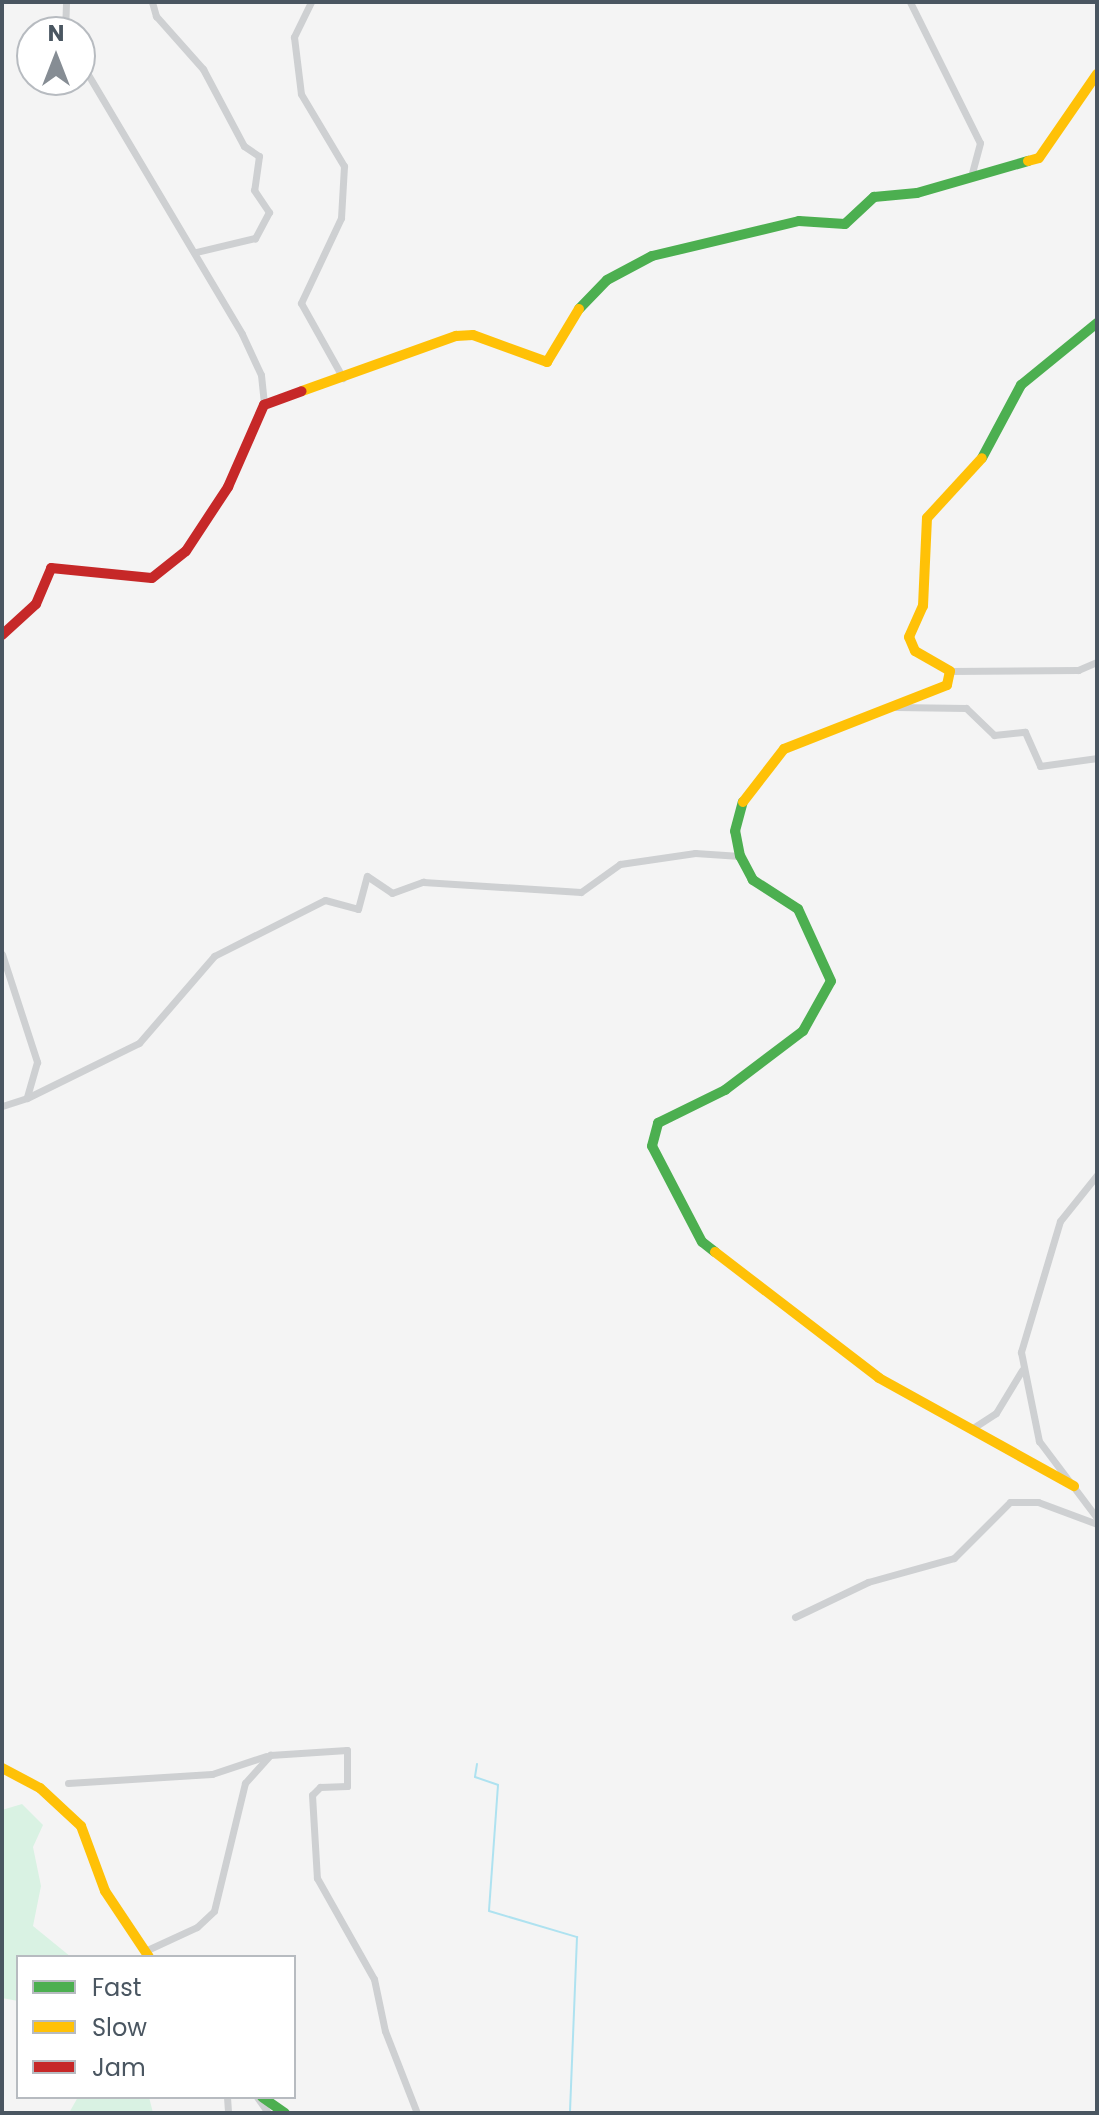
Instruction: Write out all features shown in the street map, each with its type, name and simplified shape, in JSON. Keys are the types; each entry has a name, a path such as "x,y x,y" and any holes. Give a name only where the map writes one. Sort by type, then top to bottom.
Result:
{"street":[{"path":"152,2 156,16 203,69 244,146 259,156 254,190 269,212 255,238 196,252"},
{"path":"311,2 294,37 301,94 344,166 341,218 301,303 343,378"},
{"path":"910,2 980,143 972,172"},
{"path":"264,405 343,378 427,342 465,335 547,362 582,305 630,266 799,221 845,224 874,197 917,193 972,172 1039,158 1097,74"},
{"path":"2,635 36,604 51,568 152,578 186,551 228,487 264,405 261,375 196,252 96,87"},
{"path":"1097,323 1021,385 976,470 927,518 923,606 909,637 915,651 950,671 1078,670 1097,662"},
{"path":"950,671 947,685 813,733 764,767 739,812 740,856 753,880 798,909 831,981 803,1031 725,1090 658,1123 652,1146 702,1242 879,1378 1074,1486"},
{"path":"885,707 966,708 994,735 1025,732 1040,766 1097,758"},
{"path":"2,1106 27,1098 139,1043 214,956 325,900 358,909 367,876 392,893 423,882 581,892 620,864 695,853 740,856"},
{"path":"2,954 37,1062 27,1098"},
{"path":"1097,1175 1060,1221 1024,1332 1022,1370 1039,1441 1097,1521"},
{"path":"973,1428 996,1413 1022,1370"},
{"path":"795,1617 868,1582 954,1558 1010,1502 1038,1502 1097,1521"},
{"path":"68,1783 212,1774 270,1755 347,1750 347,1786 320,1787 312,1795 317,1878 374,1979 385,2031 417,2113"},
{"path":"2,1768 40,1788 81,1826 105,1891 147,1954 214,1911 245,1783 270,1755"},
{"path":"262,2099 285,2113"}],"green space":[{"path":"22,1804 43,1825 33,1847 41,1886 33,1926 69,1955 16,1955 16,2001 2,1998 2,1810"},
{"path":"77,2099 150,2099 153,2113 69,2113"}],"waterway":[{"path":"477,1764 475,1777 498,1785 489,1911 577,1937 570,2113"}],"traffic: fast":[{"path":"579,309 607,280 652,256 799,221 845,224 874,197 917,193 1028,161"},
{"path":"982,458 1021,385 1097,323"},
{"path":"715,1252 702,1242 652,1146 658,1123 725,1090 803,1031 831,981 798,909 753,880 740,856 735,831 743,802"},
{"path":"265,2099 285,2113"}],"traffic: slow":[{"path":"1028,161 1039,158 1097,74"},
{"path":"302,391 456,336 473,335 547,362 579,309"},
{"path":"743,802 784,749 947,685 950,671 915,651 909,637 923,606 927,518 982,458"},
{"path":"715,1252 879,1378 1074,1486"},
{"path":"2,1768 40,1788 81,1826 105,1891 148,1955"}],"traffic: jam":[{"path":"2,635 36,604 51,568 152,578 186,551 228,487 264,405 302,391"}]}
